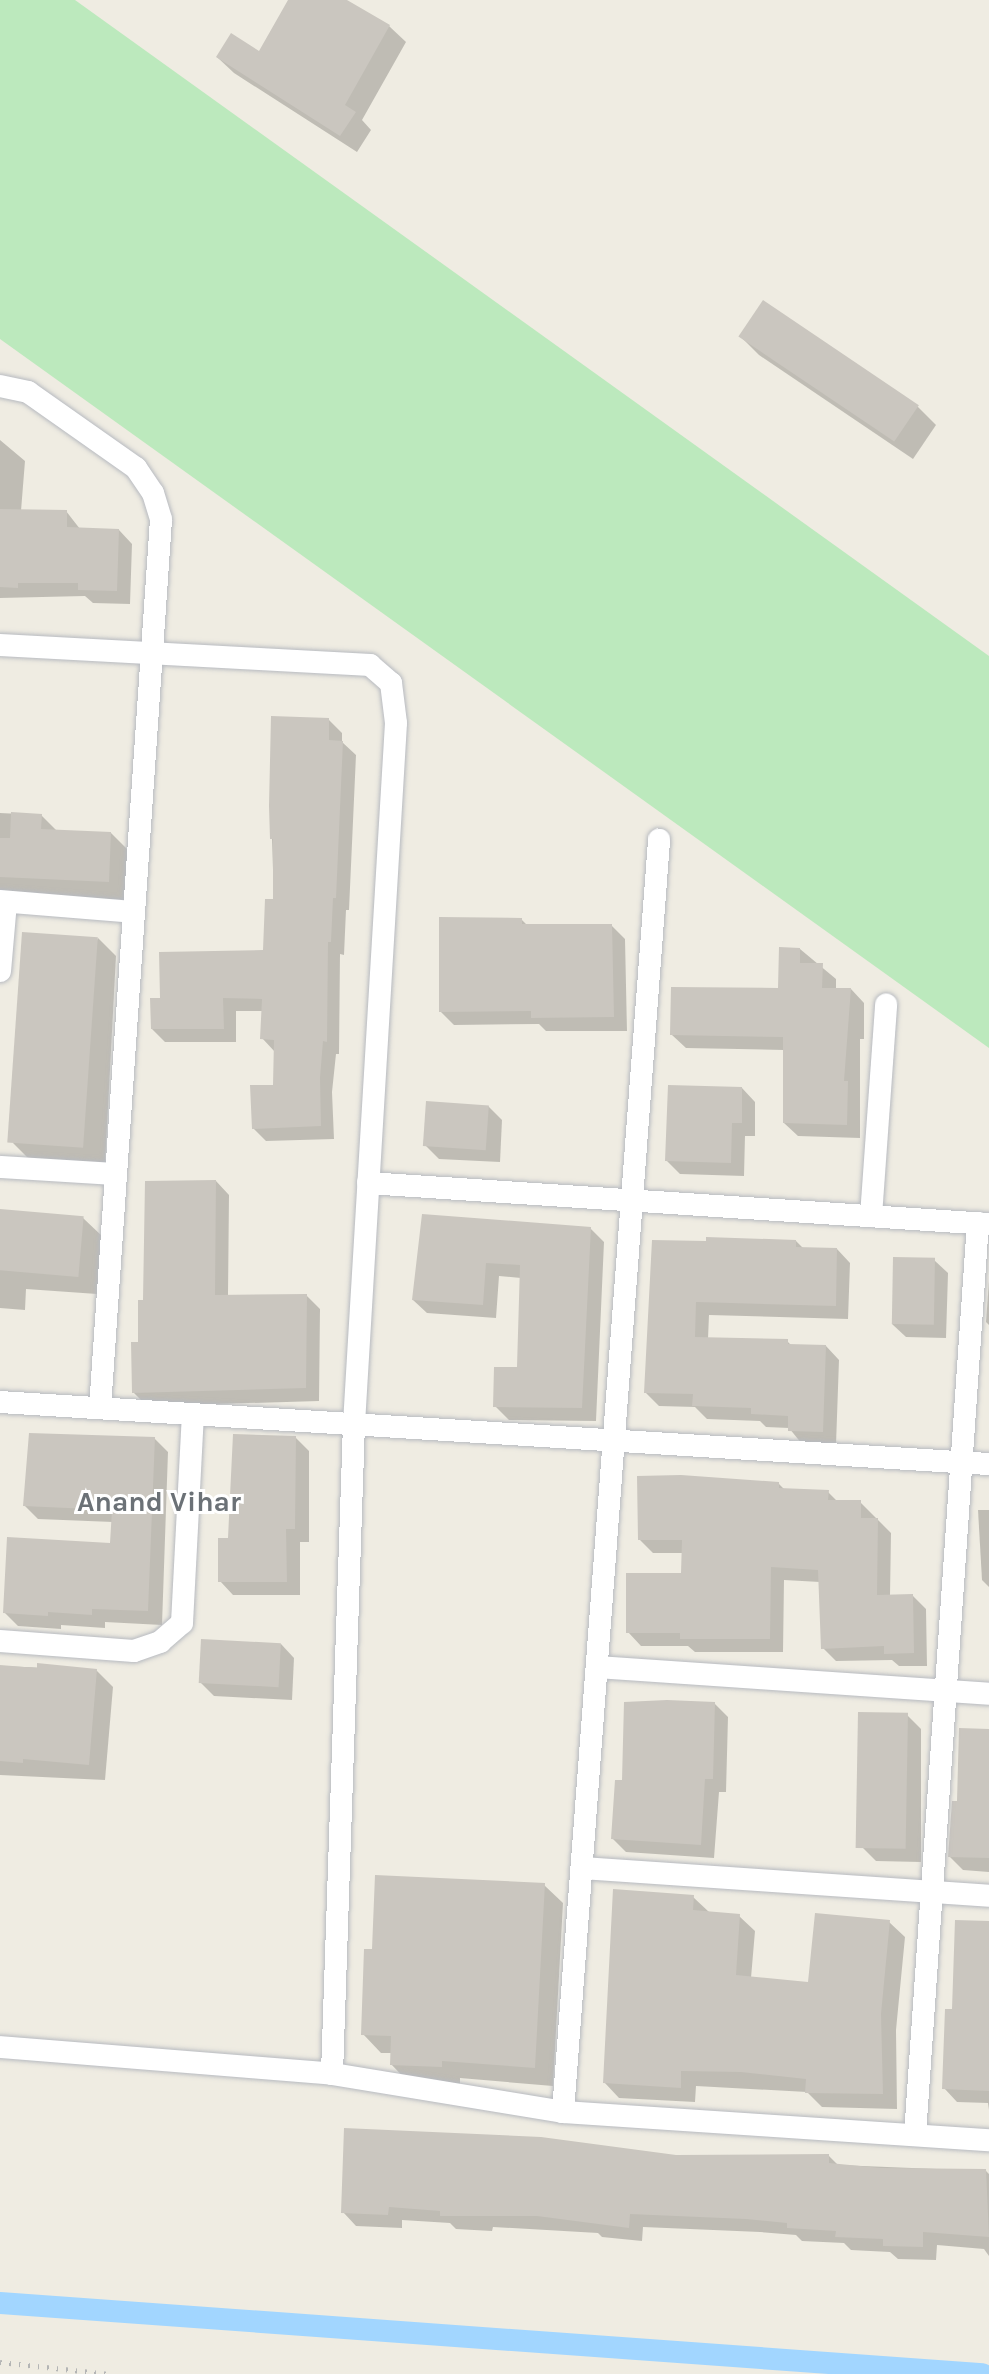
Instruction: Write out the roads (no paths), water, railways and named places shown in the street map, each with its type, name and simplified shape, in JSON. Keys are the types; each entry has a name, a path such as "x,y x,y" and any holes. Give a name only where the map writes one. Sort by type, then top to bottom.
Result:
{"street":[{"path":"0,386 28,392 136,468 153,493 161,520 150,653 100,1408"},
{"path":"0,645 370,664 391,682 396,723 354,1424 332,2074"},
{"path":"563,2112 659,840"},
{"path":"0,971 3,902 133,912"},
{"path":"871,1216 886,1005"},
{"path":"0,1167 116,1174"},
{"path":"368,1183 983,1224 962,1463 915,2135"},
{"path":"0,1402 989,1464"},
{"path":"0,1641 134,1651 160,1642 182,1623 193,1414"},
{"path":"597,1667 989,1694"},
{"path":"582,1868 989,1896"},
{"path":"0,2047 332,2074 563,2112 989,2140"}],"waterway":[{"path":"0,2303 982,2374"}],"railway":[{"path":"0,2362 109,2374"}],"district":[{"name":"Anand Vihar","path":"159,1502"}]}
